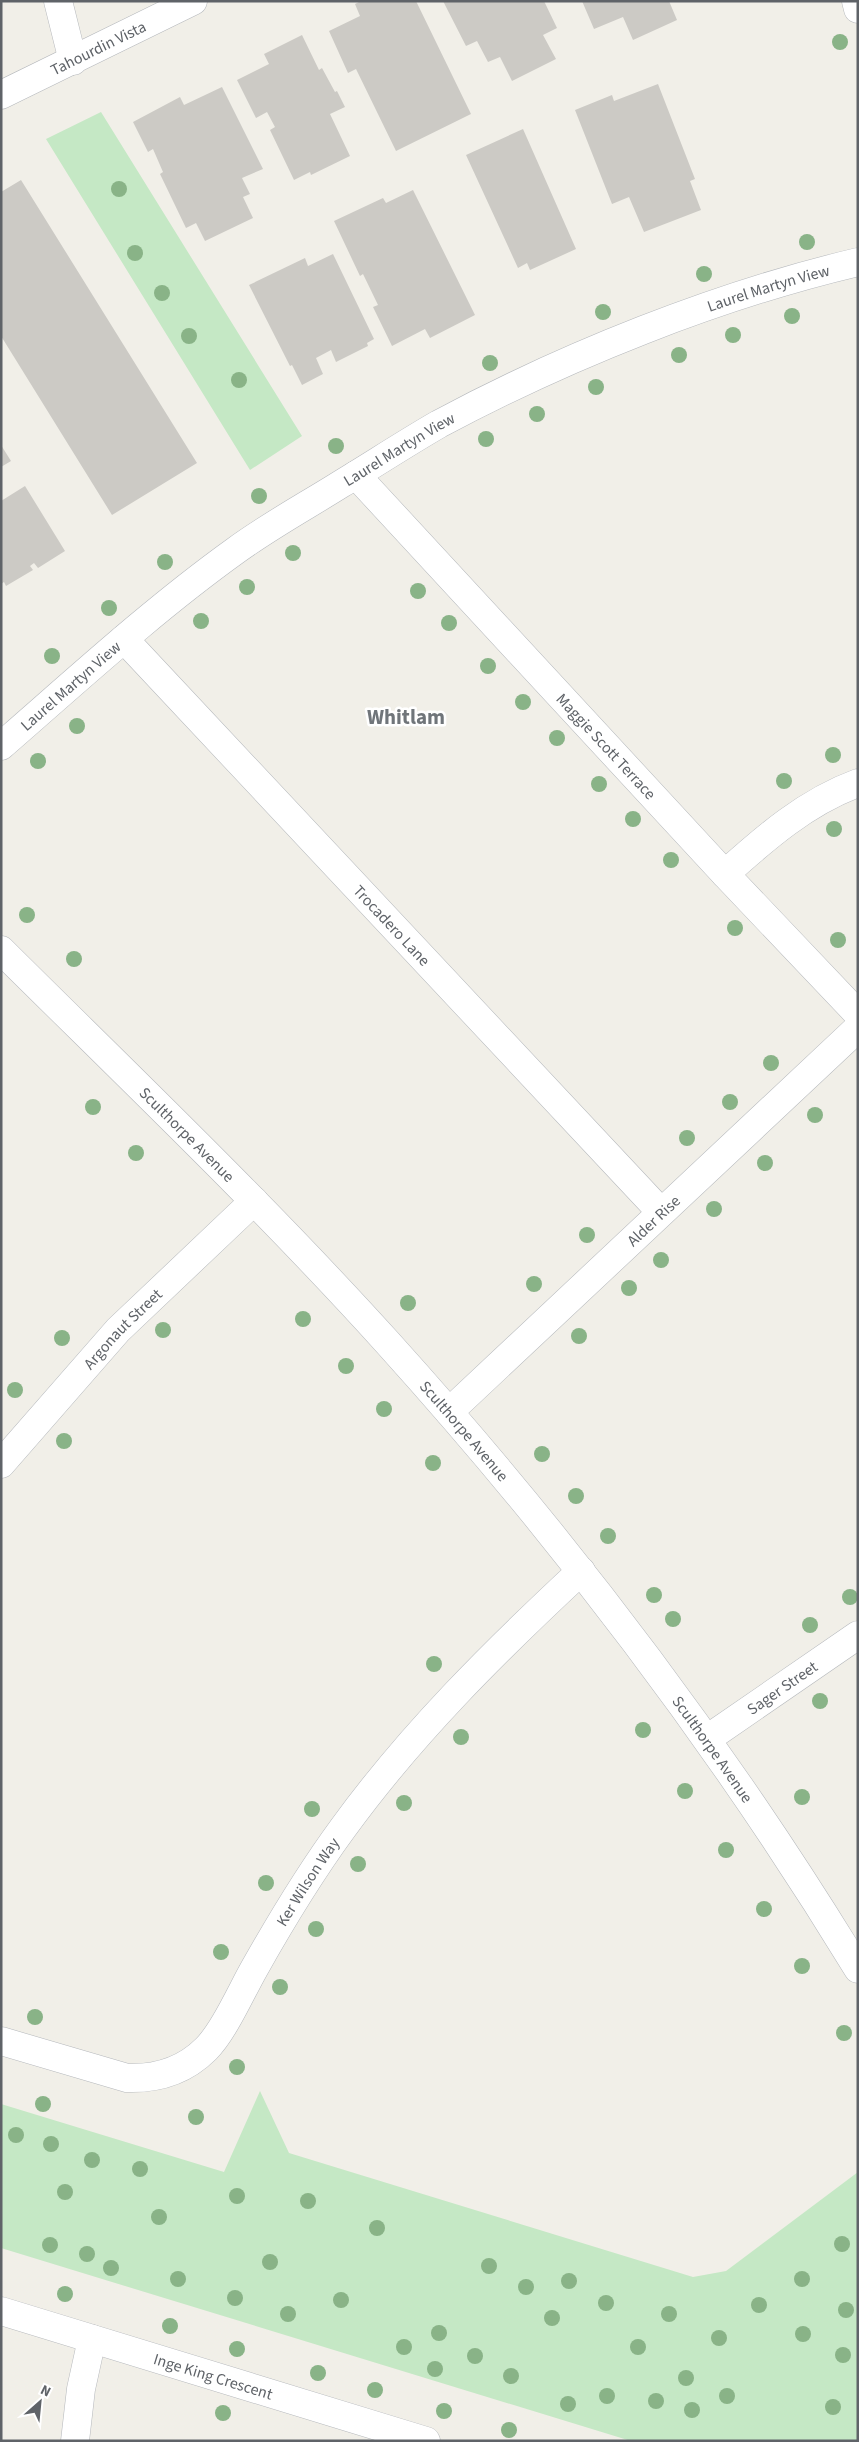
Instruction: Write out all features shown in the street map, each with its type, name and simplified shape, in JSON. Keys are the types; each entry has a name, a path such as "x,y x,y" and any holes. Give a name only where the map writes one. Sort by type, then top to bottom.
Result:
{"street":[{"path":"58,1 72,61"},
{"name":"Tahourdin Vista","path":"1,95 193,1"},
{"path":"856,1 858,9"},
{"name":"Laurel Martyn View","path":"1,746 124,639 236,550 439,425 548,371 657,326 738,296 858,262"},
{"name":"Maggie Scott Terrace","path":"356,475 725,874 858,1014"},
{"name":"Trocadero Lane","path":"124,639 661,1212"},
{"path":"725,874 764,839 813,804 858,783"},
{"name":"Sculthorpe Avenue","path":"1,950 254,1201 386,1341 449,1412 581,1571 707,1739 823,1912 858,1969"},
{"name":"Alder Rise","path":"449,1412 858,1028"},
{"name":"Argonaut Street","path":"1,1464 118,1330 254,1201"},
{"name":"Ker Wilson Way","path":"1,2041 127,2078 143,2079 167,2074 195,2059 216,2036 278,1926 343,1828 391,1767 416,1736 495,1651 581,1571"},
{"name":"Sager Street","path":"707,1739 858,1635"},
{"name":"Inge King Crescent","path":"1,2311 426,2441"},
{"path":"75,2441 81,2389 92,2339"}],"green space":[{"path":"101,112 302,436 250,470 46,139"},
{"path":"260,2091 289,2153 693,2277 726,2271 858,2172 858,2441 631,2441 1,2248 1,2104 224,2172"}],"building":[{"path":"361,1 416,1 471,114 396,151 356,69 348,73 329,31 360,16 355,4"},
{"path":"443,1 544,1 557,28 543,35 556,59 512,81 500,57 488,62 477,41 466,46"},
{"path":"582,1 669,1 677,20 633,40 623,17 594,29"},
{"path":"302,35 319,70 322,68 345,107 330,114 350,156 311,175 310,172 294,180 270,130 275,127 267,112 256,118 237,80 269,64 264,54"},
{"path":"658,84 695,179 690,181 701,210 644,232 629,197 612,204 575,110 612,95 614,101"},
{"path":"222,87 263,169 242,178 250,194 243,197 253,218 205,241 196,223 186,228 160,174 163,172 153,149 148,152 133,122 180,97 184,105"},
{"path":"523,129 576,249 530,270 527,263 518,268 466,155"},
{"path":"21,180 197,463 112,515 1,336 1,192"},
{"path":"413,190 475,315 430,338 425,329 392,346 373,307 378,305 363,274 360,276 334,221 383,198 386,203"},
{"path":"333,254 374,339 367,343 368,346 336,362 331,350 316,358 323,374 302,385 292,365 290,366 249,285 305,258 308,266"},
{"path":"1,445 11,461 1,467"},
{"path":"25,486 65,551 38,568 34,563 30,566 33,570 6,586 4,582 1,584 1,501"}],"district":[{"name":"Whitlam","path":"406,717"}]}
